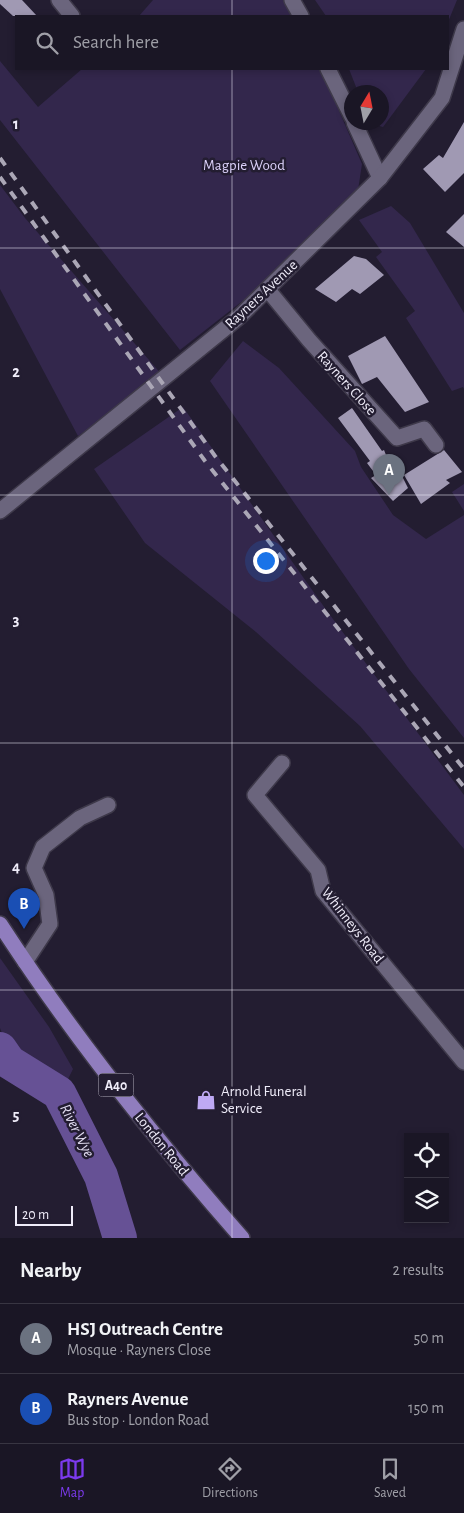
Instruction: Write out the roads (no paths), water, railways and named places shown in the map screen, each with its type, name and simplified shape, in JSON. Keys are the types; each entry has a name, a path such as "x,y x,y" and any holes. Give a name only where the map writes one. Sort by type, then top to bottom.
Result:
{"main road":[{"name":"London Road","path":"0,924 72,1028 179,1166 242,1238"}],"street":[{"path":"59,0 71,15"},
{"path":"292,0 300,15"},
{"name":"Rayners Avenue","path":"0,511 238,317 268,290 380,178 442,98 464,29"},
{"path":"328,70 344,101"},
{"path":"358,130 380,178"},
{"name":"Rayners Close","path":"268,290 309,340 398,438 424,429 436,445"},
{"name":"Whinneys Road","path":"282,764 255,795 318,870 322,891 464,1062"},
{"path":"25,962 50,924 46,896 34,868 43,847 80,818 108,805"}],"waterway":[{"name":"River Wye","path":"0,1049 9,1062 59,1093 101,1176 120,1238"}],"railway":[{"path":"0,158 215,456 464,769"},
{"path":"0,177 205,461 464,787"}],"place":[{"name":"HSJ Outreach Centre","path":"389,495"},
{"name":"Rayners Avenue","path":"24,929"},
{"name":"Arnold Funeral Service","path":"206,1100"}],"park label":[{"name":"Magpie Wood","path":"244,165"}]}
